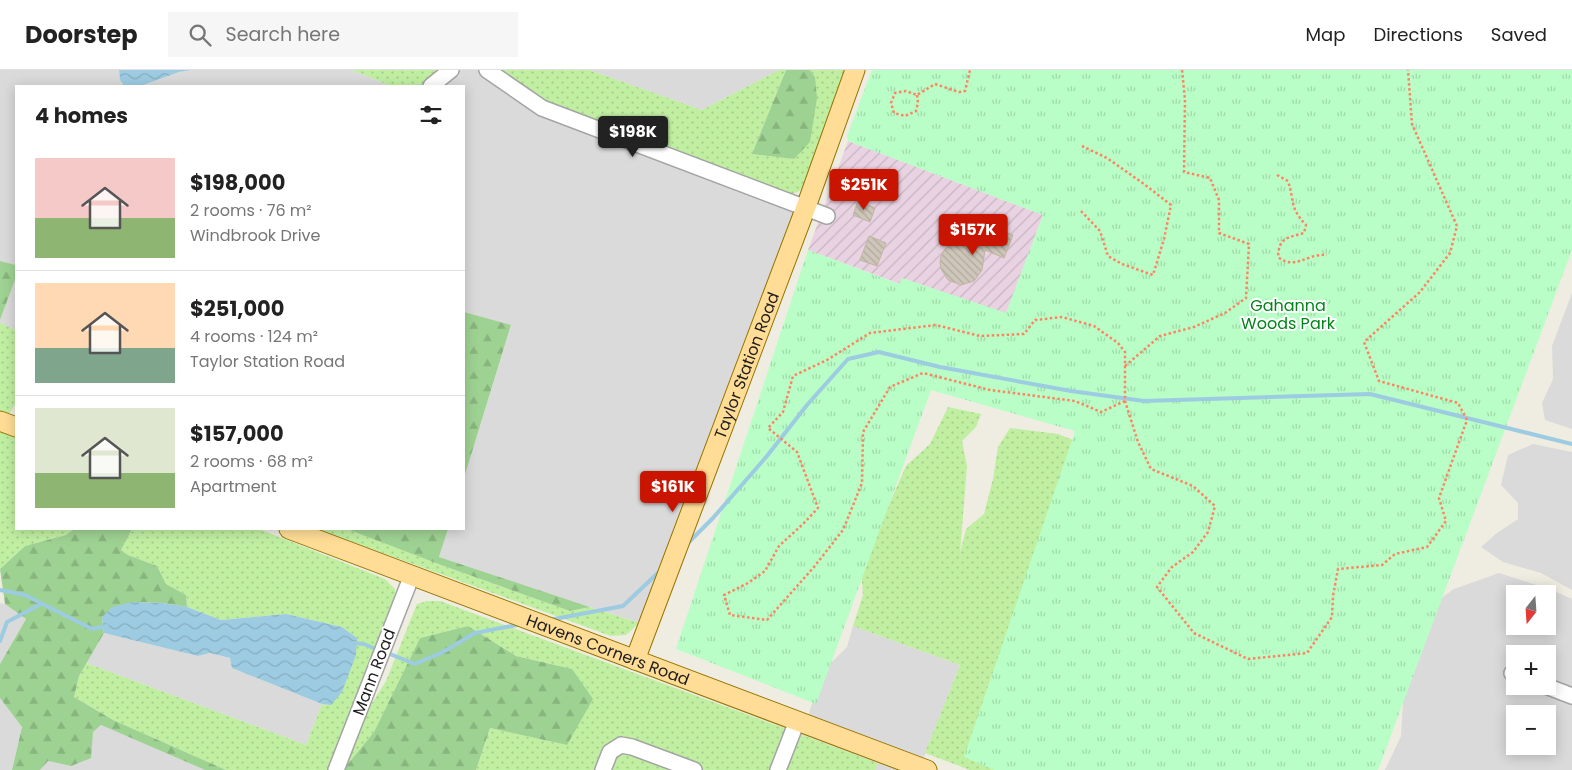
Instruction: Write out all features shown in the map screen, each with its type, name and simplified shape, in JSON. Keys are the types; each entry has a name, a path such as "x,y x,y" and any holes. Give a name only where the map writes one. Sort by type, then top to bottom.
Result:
{"main road":[{"name":"Taylor Station Road","path":"635,660 806,207 855,70"},
{"path":"0,421 15,427"},
{"name":"Havens Corners Road","path":"292,530 927,770"}],"street":[{"path":"433,85 451,70"},
{"path":"487,70 542,108 827,216"},
{"name":"Mann Road","path":"336,770 412,575"},
{"path":"1556,690 1572,696"},
{"path":"778,770 796,721"},
{"path":"603,770 610,752 620,744 694,770"}],"path":[{"path":"917,95 935,84 959,92 965,91 970,70"},
{"path":"1125,366 1160,336 1225,314 1246,298 1248,244 1219,233 1219,200 1210,178 1184,172 1185,100 1182,70"},
{"path":"1125,402 1101,412 1075,401 990,390 923,373 890,387 863,432 862,483 843,530 814,567 767,620 730,615 724,595 766,571 779,546 818,508 797,452 768,428 783,412 793,376 827,360 870,333 936,325 980,336 1024,334 1035,320 1062,317 1094,326 1118,343 1126,352 1125,402 1138,442 1151,468 1192,486 1215,506 1208,532 1193,552 1172,566 1157,587 1194,633 1248,659 1307,653 1332,617 1333,596 1338,569 1382,565 1395,554 1427,547 1446,521 1439,498 1467,420 1458,403 1379,382 1364,342 1420,292 1450,253 1457,226 1412,124 1408,70"},
{"path":"906,91 917,95 916,111 905,116 894,113 891,103 895,93 906,91"},
{"path":"1081,211 1100,231 1108,256 1122,264 1153,275 1164,239 1170,205 1108,158 1082,146"},
{"path":"1277,175 1288,181 1292,206 1306,225 1304,233 1285,238 1278,246 1278,257 1284,262 1298,262 1317,254 1327,255"}],"shaded area":[{"path":"0,70 119,70 120,80 123,85 15,85 15,265 0,261"},
{"path":"191,70 352,70 389,85 144,85 179,72"},
{"path":"441,70 496,70 604,126 791,194 794,218 639,623 439,557 448,530 465,530 465,475 511,326 465,312 465,85 426,85"},
{"path":"589,70 779,70 702,110"},
{"path":"848,141 1043,215 1006,314 902,278 900,284 808,250"},
{"path":"15,280 15,330 0,323"},
{"path":"1572,293 1572,429 1545,420 1542,403 1553,379 1552,346"},
{"path":"1533,444 1572,452 1572,590 1541,573 1503,562 1481,547 1497,533 1518,519 1518,503 1501,485 1508,455"},
{"path":"1499,573 1536,585 1506,585 1506,635 1556,635 1556,592 1572,599 1572,770 1385,770 1401,736 1405,672 1437,601 1454,589"},
{"path":"0,603 5,604 26,619 0,664"},
{"path":"853,626 960,665 919,770 875,770 877,763 802,734 823,671 847,647"},
{"path":"104,633 198,656 210,653 230,658 233,668 322,704 306,745 86,663"},
{"path":"0,698 22,727 12,770 0,770"},
{"path":"101,725 205,770 40,770 48,761 71,766 93,732"}],"green space":[{"path":"352,70 441,70 426,85 389,85"},
{"path":"496,70 589,70 702,110 779,70 786,70 752,154 794,159 815,77 810,70 850,70 810,181 798,192 791,194 604,126 540,100"},
{"path":"786,70 810,70 815,77 817,98 810,142 794,159 752,154"},
{"name":"Gahanna Woods Park","path":"872,70 1572,70 1572,250 1378,770 994,770 964,757 1075,431 931,390 816,704 676,649 808,250 899,284 902,278 1006,313 1043,215 848,141 847,136"},
{"path":"0,261 15,265 15,280 0,320"},
{"path":"465,312 511,325 465,475"},
{"path":"0,323 15,330 15,405 7,417 0,415"},
{"path":"948,407 981,414 976,427 962,441 967,466 960,553 966,529 984,514 993,479 998,447 1010,428 1058,434 1083,444 1002,770 970,770 925,753 960,665 853,626 863,595 861,569 906,466 930,444"},
{"path":"0,429 15,435 15,530 73,530 66,535 25,546 0,569"},
{"path":"73,530 131,530 121,550 128,555 157,566 166,584 186,595 187,607 163,603 132,602 102,617 104,633 79,676 74,697 113,720 226,770 205,770 101,725 93,732 91,758 71,766 48,761 40,770 12,770 22,727 0,698 0,664 26,619 5,604 0,569 25,546 66,535"},
{"path":"131,530 262,530 385,579 395,589 395,601 367,666 329,770 226,770 113,720 74,697 79,676 86,663 306,745 322,704 331,705 357,638 342,627 286,614 221,620 187,607 186,595 166,584 157,566 128,555 121,550"},
{"path":"320,530 350,530 570,611 590,607 639,623 626,635 611,636"},
{"path":"350,530 448,530 439,557 590,607 570,611"},
{"path":"427,601 440,601 878,763 875,770 476,770 490,728 567,745 572,669 516,656 468,626 420,638 374,732 344,769 364,716 386,681 417,604"},
{"path":"468,626 516,656 572,669 593,699 567,745 490,728 476,770 343,770 374,732 420,638"}],"water":[{"path":"119,70 191,70 179,72 144,85 123,85 120,80"},
{"path":"132,602 163,603 187,607 221,620 286,614 342,627 357,638 356,655 342,692 331,705 322,704 232,668 230,658 210,653 198,656 104,633 102,617 112,607"}],"building":[{"path":"858,201 875,208 870,222 853,215"},
{"path":"986,225 1013,235 1004,258 985,250 982,270 974,281 961,285 948,280 941,269 940,262 945,249 950,244 965,241 978,246"},
{"path":"869,236 886,243 877,266 860,260"}],"waterway":[{"path":"687,544 713,518 767,456 807,405 848,359 879,352 940,367 1071,391 1144,401 1370,394 1572,444"},
{"path":"549,620 623,606 661,570"},
{"path":"0,590 25,595 92,629 107,626"},
{"path":"0,641 7,622 41,604"},
{"path":"385,652 415,664 443,652 475,633 522,624"},
{"path":"354,643 364,644 378,650"}]}
